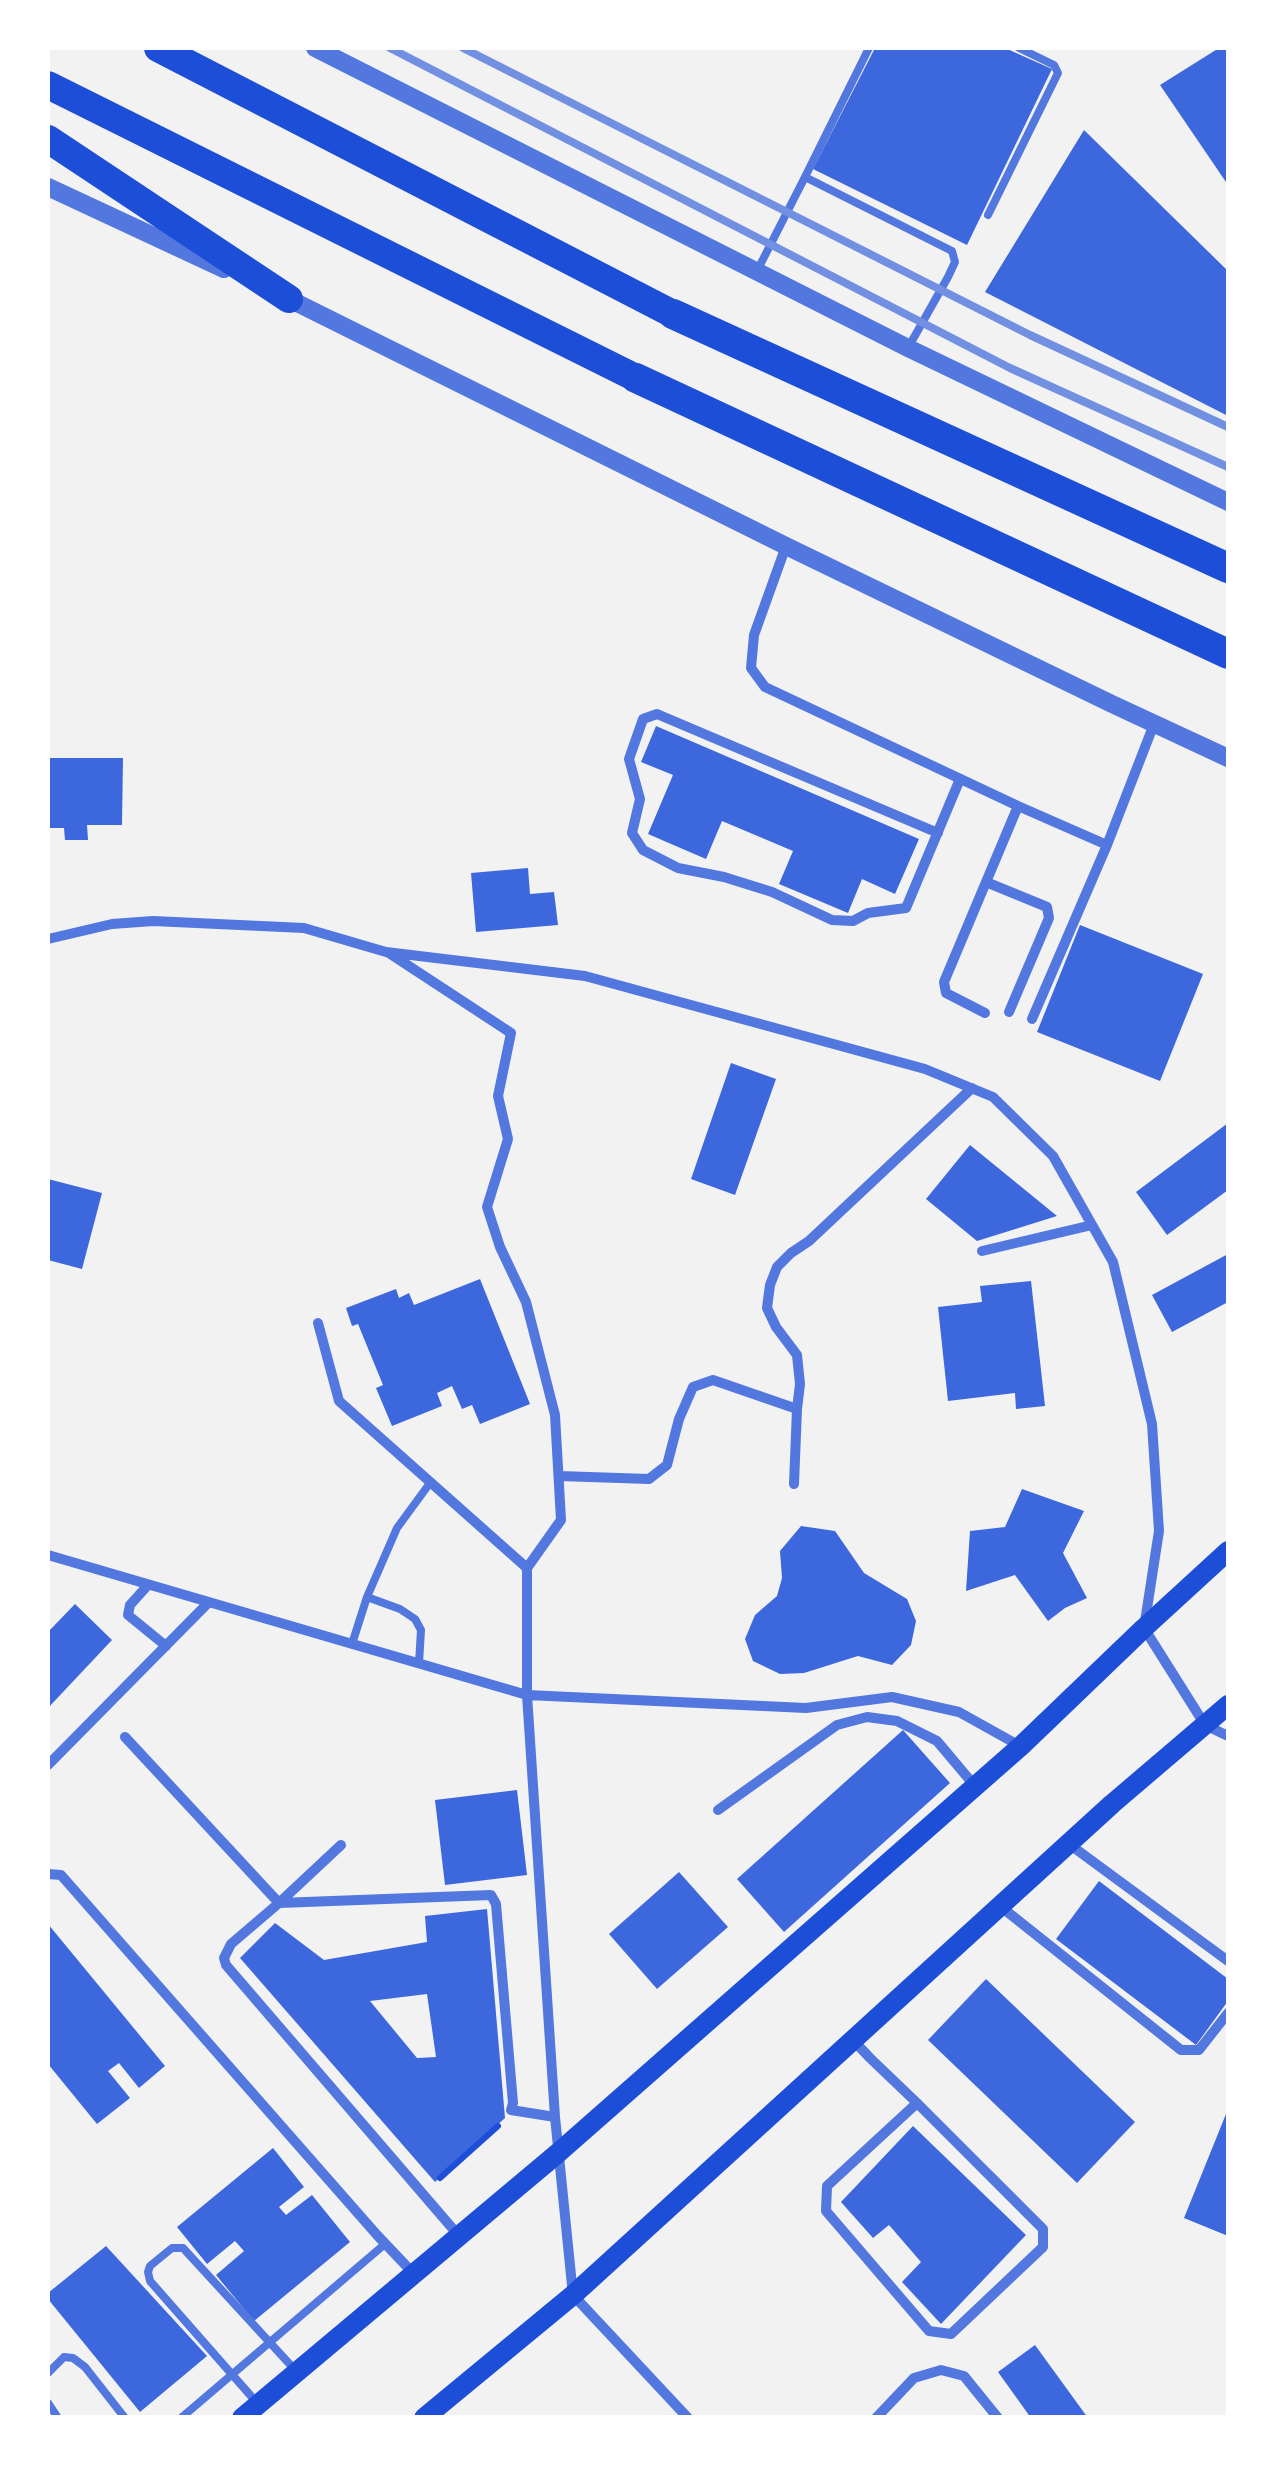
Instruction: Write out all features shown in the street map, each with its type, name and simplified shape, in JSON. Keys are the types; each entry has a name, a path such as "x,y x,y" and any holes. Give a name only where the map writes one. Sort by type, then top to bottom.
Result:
{"highway":[{"path":"158,48 673,314 1228,568"},
{"path":"48,85 636,378 1228,654"},
{"path":"48,139 288,299"}],"main road":[{"path":"250,2411 558,2152 1021,1746 1228,1551"},
{"path":"424,2418 573,2295 1112,1804 1228,1705"}],"street":[{"path":"315,48 908,348 1228,502"},
{"path":"48,186 288,299 786,546 1228,758"},
{"path":"786,546 754,635 751,668 766,688 1107,845"},
{"path":"938,832 657,714 643,720 629,759 640,799 632,834 643,850 678,868 724,877 772,892 832,920 853,922 868,914 906,908 938,832 960,779"},
{"path":"1032,1019 1154,724"},
{"path":"986,1013 946,993 944,982 1018,806"},
{"path":"986,882 1047,908 1049,918 1009,1012"},
{"path":"48,939 112,924 153,921 304,928 386,952 585,976 924,1069 993,1097 1053,1156 1114,1262 1152,1424 1159,1530 1144,1628 1205,1726 1228,1736"},
{"path":"386,952 511,1033 498,1096 508,1139 487,1207 526,1302 556,1415 561,1520 527,1568 527,1695 555,2117 573,2295 688,2418"},
{"path":"794,1484 798,1355 776,1327 768,1308 777,1267 810,1241 972,1088"},
{"path":"982,1251 1092,1225"},
{"path":"318,1324 339,1401 527,1568"},
{"path":"559,1476 649,1479 667,1465 678,1419 693,1387 713,1380 797,1409"},
{"path":"48,1555 527,1695 806,1708 892,1696 959,1712 1021,1746"},
{"path":"148,1584 130,1605 128,1614 166,1646"},
{"path":"48,1765 209,1602"},
{"path":"718,1810 837,1725 867,1717 897,1721 937,1740 974,1785"},
{"path":"125,1737 279,1903 484,1894 494,1898 511,2110 555,2117"},
{"path":"1069,1844 1228,1962"},
{"path":"342,1845 230,1944 224,1958 226,1966 459,2236"},
{"path":"48,1874 61,1876 413,2274"},
{"path":"1000,1906 1181,2050 1199,2050 1228,2012"},
{"path":"854,2040 1043,2229 1043,2247 951,2334 929,2332 826,2211 827,2186 917,2104"},
{"path":"876,2418 914,2378 941,2370 964,2376 998,2418"}],"lane":[{"path":"757,271 868,48"},
{"path":"988,215 1058,73 1054,65 1019,48"},
{"path":"805,177 952,251 955,262 908,348"},
{"path":"352,1644 367,1596 398,1528 430,1483"},
{"path":"367,1596 415,1619 421,1630 418,1663"},
{"path":"181,2418 385,2244"},
{"path":"250,2411 232,2374 150,2281 150,2266 172,2248 183,2248 296,2372"},
{"path":"48,2374 64,2358 74,2358 125,2418"},
{"path":"48,2403 58,2418"}],"path":[{"path":"423,2194 511,2110"}],"building":[{"path":"875,48 1005,48 1052,69 967,245 813,169"},
{"path":"1219,48 1228,48 1228,185 1160,85"},
{"path":"1084,130 1228,271 1228,416 985,292"},
{"path":"656,726 919,839 895,894 862,879 848,913 779,884 793,851 722,821 706,859 648,834 673,775 641,762"},
{"path":"48,758 123,758 122,825 87,825 88,840 65,840 64,828 48,828"},
{"path":"528,868 530,894 554,892 558,925 476,932 471,873"},
{"path":"1080,925 1203,974 1160,1081 1037,1032"},
{"path":"731,1063 776,1079 735,1195 691,1179"},
{"path":"1228,1123 1228,1190 1167,1235 1136,1192"},
{"path":"970,1145 1057,1216 977,1241 926,1199"},
{"path":"48,1179 102,1193 82,1269 48,1260"},
{"path":"1228,1254 1228,1302 1172,1332 1152,1295"},
{"path":"480,1279 530,1404 480,1424 472,1405 462,1409 452,1386 437,1393 442,1406 392,1426 376,1388 383,1385 358,1324 352,1326 346,1308 396,1289 399,1298 409,1293 414,1305"},
{"path":"1031,1281 1045,1406 1016,1409 1015,1393 948,1401 938,1307 982,1302 980,1286"},
{"path":"1022,1489 1084,1511 1063,1553 1087,1598 1048,1621 1015,1575 966,1591 970,1531 1005,1527"},
{"path":"801,1526 835,1531 864,1573 907,1599 916,1621 911,1645 892,1665 858,1656 804,1673 780,1674 753,1661 745,1639 755,1615 777,1596 782,1578 780,1551"},
{"path":"75,1604 112,1640 48,1708 48,1632"},
{"path":"903,1730 950,1783 784,1932 737,1879"},
{"path":"517,1790 527,1875 445,1885 435,1800"},
{"path":"679,1872 728,1927 657,1989 609,1934"},
{"path":"1099,1881 1228,1979 1228,2001 1196,2045 1056,1939"},
{"path":"487,1909 505,2118 435,2182 240,1958 275,1923 324,1960 427,1942 425,1916","holes":["427,1994 436,2057 417,2058 370,2001"]},
{"path":"48,1924 165,2066 139,2088 119,2063 108,2071 130,2098 97,2124 48,2064"},
{"path":"986,1979 1135,2122 1077,2183 928,2040"},
{"path":"1228,2109 1228,2236 1184,2218"},
{"path":"913,2126 1026,2235 941,2324 902,2282 921,2262 889,2225 873,2238 841,2202"},
{"path":"273,2148 304,2187 279,2207 286,2215 312,2195 350,2242 254,2321 216,2275 244,2251 235,2241 207,2264 177,2227"},
{"path":"106,2246 207,2356 140,2412 48,2299 48,2293"},
{"path":"1035,2345 1088,2418 1031,2418 998,2372"}],"railway":[{"path":"390,48 1010,368 1228,467"},
{"path":"463,48 1030,335 1228,427"}]}
